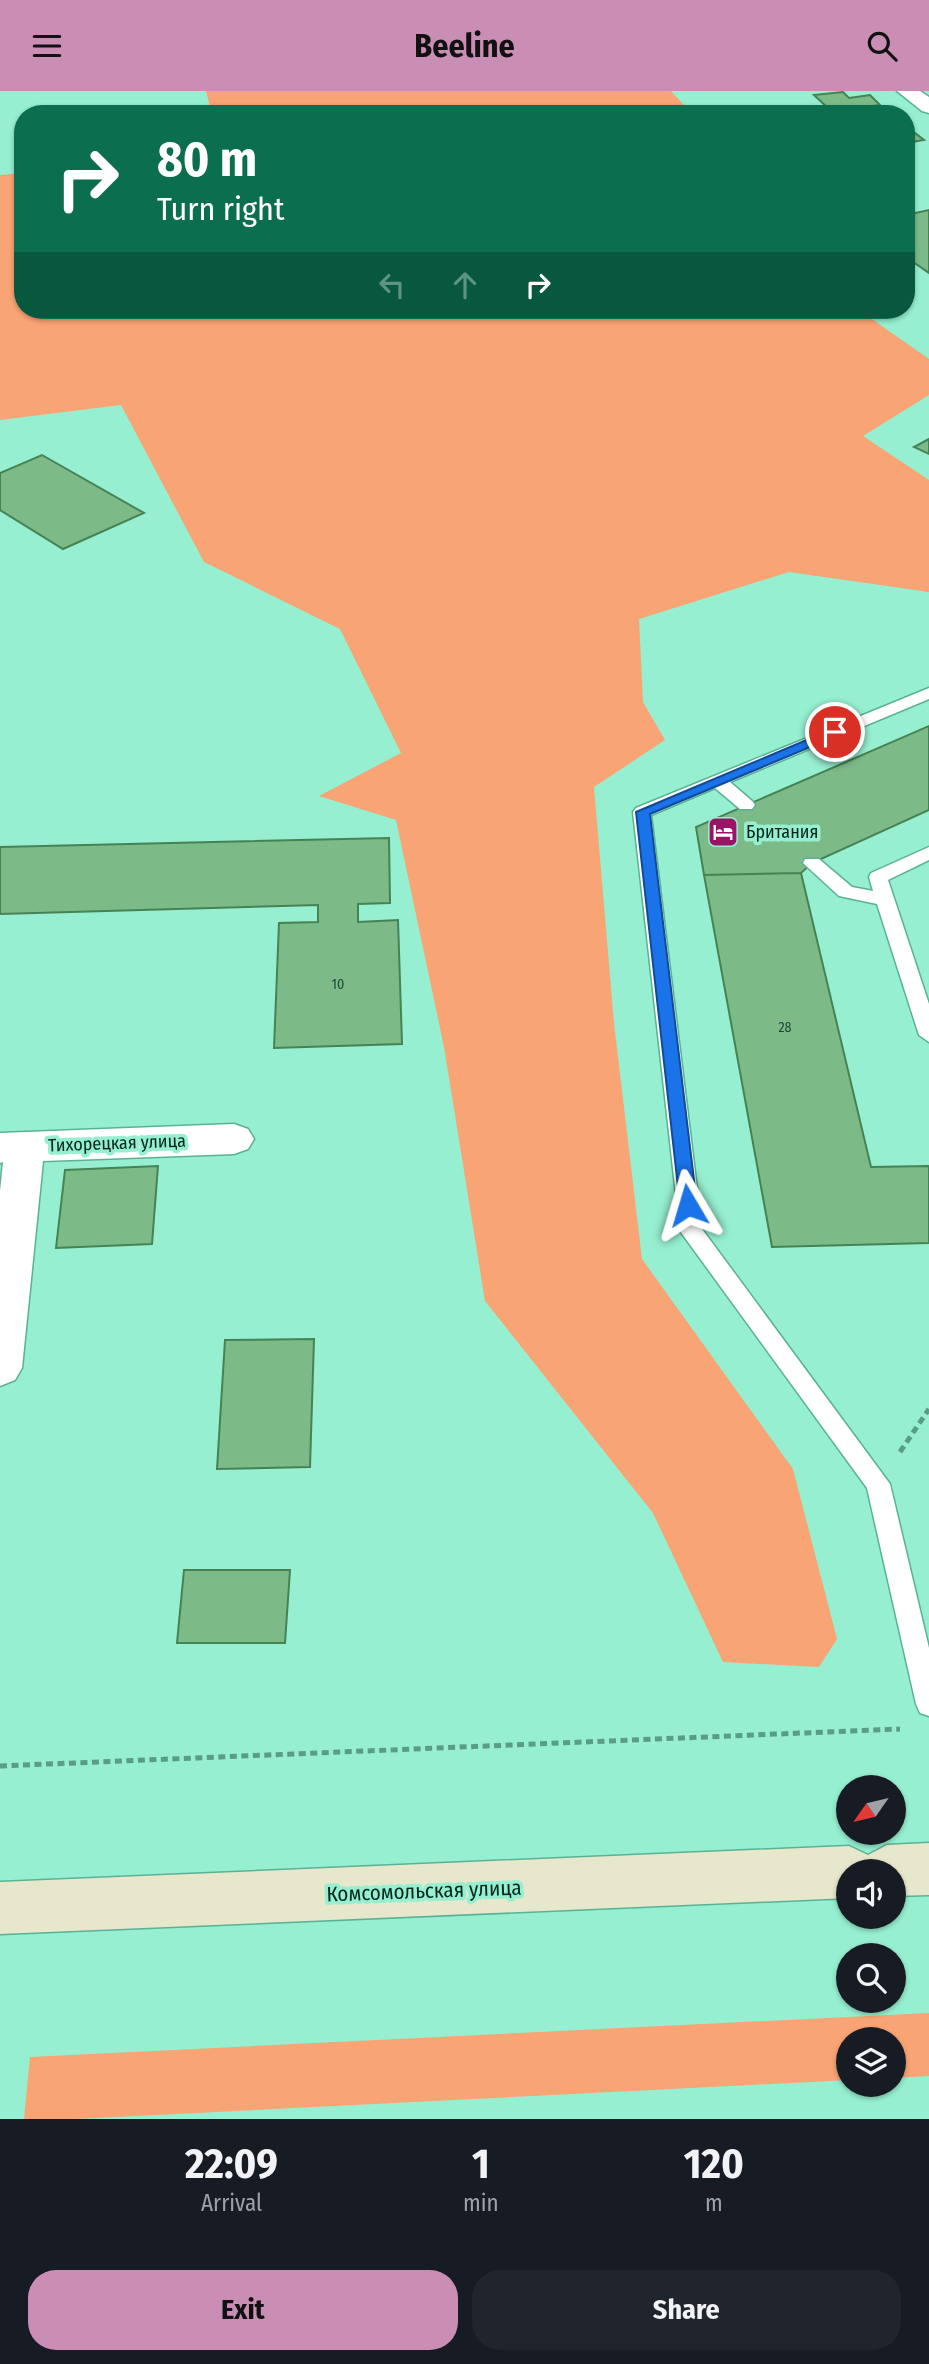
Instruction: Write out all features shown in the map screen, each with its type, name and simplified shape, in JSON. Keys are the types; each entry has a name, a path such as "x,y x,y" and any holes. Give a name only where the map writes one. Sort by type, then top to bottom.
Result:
{"main road":[{"path":"906,1870 929,1869"},
{"name":"Комсомольская улица","path":"0,1908 836,1873"}],"street":[{"path":"907,91 929,107"},
{"name":"Тихорецкая улица","path":"12,1147 234,1139"},
{"path":"0,1368 12,1147"}],"lane":[{"path":"929,693 642,812 691,1231 877,1484 929,1704"},
{"path":"717,781 746,805"},
{"path":"929,853 877,877 929,1035"},
{"path":"812,863 846,892 885,899"}],"path":[{"path":"877,1484 929,1409"},
{"path":"0,1766 915,1728"}],"shaded area":[{"path":"206,91 671,91 684,105 210,105"},
{"path":"14,174 14,319 872,319 929,359 929,395 863,436 929,480 929,592 789,572 639,619 643,702 665,740 594,787 614,1023 642,1259 793,1469 837,1639 819,1667 723,1662 653,1513 485,1301 444,1047 396,820 319,796 401,753 340,629 204,562 121,405 0,420 0,175"},
{"path":"929,2013 929,2076 906,2077 906,2027 836,2027 836,2081 77,2119 24,2119 30,2057"}],"building":[{"path":"843,92 849,98 870,95 880,105 825,105 814,95"},
{"path":"915,133 924,140 915,142"},
{"path":"929,210 929,273 915,263 915,213"},
{"path":"929,439 929,454 914,447"},
{"path":"42,455 144,513 63,549 0,510 0,473"},
{"path":"929,726 929,810 812,863 801,873 704,875 696,827"},
{"path":"389,838 390,903 358,904 358,922 398,920 402,1044 274,1048 279,923 318,922 318,905 0,914 0,847"},
{"path":"801,873 871,1167 929,1166 929,1243 772,1247 704,875"},
{"path":"158,1166 152,1244 56,1248 65,1170"},
{"path":"314,1339 310,1467 217,1469 225,1340"},
{"path":"184,1570 290,1570 285,1643 177,1643"}],"place":[{"name":"Британия","path":"723,832"}],"route":[{"path":"688,1205 642,812 835,732"}]}
